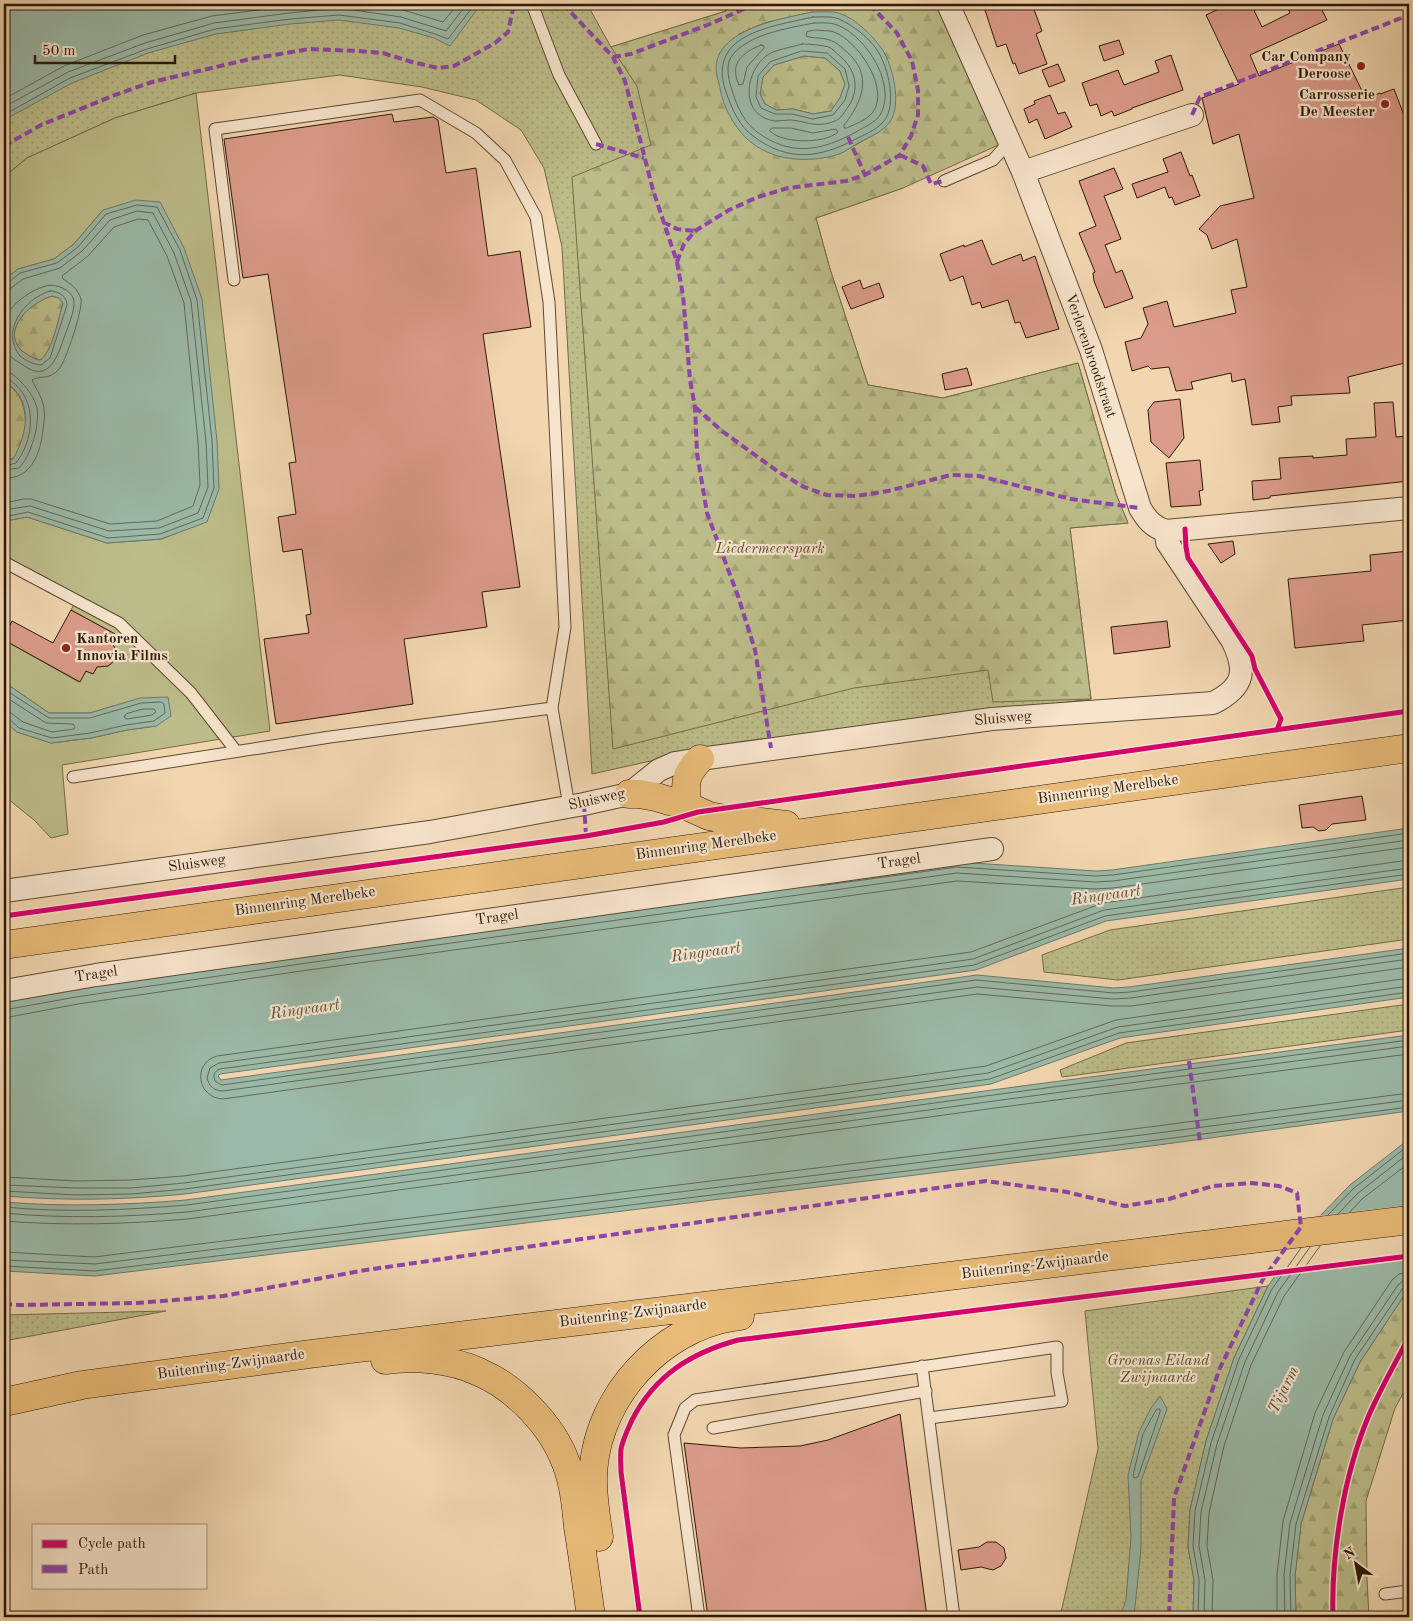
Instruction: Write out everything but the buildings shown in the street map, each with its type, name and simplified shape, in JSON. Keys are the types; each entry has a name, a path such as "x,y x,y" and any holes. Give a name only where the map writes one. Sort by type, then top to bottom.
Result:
{"highway":[{"path":"1346,757 1409,733"},
{"name":"Binnenring Merelbeke","path":"4,945 1409,748"},
{"path":"687,806 685,786 690,770 700,759"},
{"path":"629,794 639,794 687,806 709,816 822,830"},
{"name":"Buitenring-Zwijnaarde","path":"4,1402 82,1385 310,1354 1409,1220"},
{"path":"610,1617 595,1508 593,1479 596,1450 612,1404 629,1379 648,1360 672,1341 694,1329 717,1320 746,1314 774,1297"},
{"path":"310,1354 336,1366 402,1358 444,1361 479,1372 513,1393 538,1415 559,1448 573,1484 591,1617"}],"street":[{"name":"Verlorenbroodstraat","path":"948,4 1023,172 1091,350 1140,508 1149,522 1157,529 1166,531"},
{"path":"1023,172 1192,115"},
{"path":"1166,531 1409,508"},
{"name":"Sluisweg","path":"4,891 430,832 569,806 629,794 659,770 675,763 700,759 992,719 1213,703 1227,696 1238,683 1242,671 1240,656 1232,640 1168,542 1166,531"},
{"name":"Tragel","path":"4,991 134,969 992,849"}],"lane":[{"path":"532,4 559,74 596,144"},
{"path":"234,280 215,129 420,100 476,133 505,160 536,217 548,302 565,627 552,708 569,806"},
{"path":"944,180 993,160 1010,142"},
{"path":"4,562 119,623 191,693 236,752"},
{"path":"74,777 330,737 552,708"},
{"path":"699,1617 674,1435 685,1408 695,1400 1058,1347 1057,1373 1062,1401 929,1418"},
{"path":"922,1366 954,1617"},
{"path":"713,1428 926,1391"},
{"path":"1385,1594 1409,1591"}],"green space":[{"name":"Liedermeerspark","path":"4,4 587,4 611,47 726,11 723,4 903,188 816,218 830,269 868,385 943,398 1078,363 1116,494 1128,523 1070,528 1091,699 691,752 592,774 562,247 544,168 521,130 476,100 422,87 340,75 196,93 115,118 27,158 4,177"},
{"name":"Liedermeerspark","path":"723,4 943,4 1005,142 903,188 816,218 830,269 868,385 943,398 1078,363 1116,494 1128,523 1070,528 1091,699 993,702 988,670 854,688 613,749 572,177 651,145 637,86 611,47 726,11","holes":["813,12 890,121 879,132 839,154 746,138 739,34 764,23"]},
{"path":"804,56 825,58 840,71 845,84 840,98 831,111 813,114 793,109 776,110 765,104 760,94 763,77 774,65"},
{"path":"196,93 270,731 62,765 68,834 51,838 34,820 8,799 4,800 4,721 17,732 51,743 156,726 113,706 90,713 49,713 4,682 4,640 79,682 86,671 93,674 98,665 108,666 111,664 114,661 116,652 110,643 115,634 71,610 76,601 4,562 4,524 6,521 27,517 107,543 162,539 207,521 103,210 74,244 54,259 18,269 4,280 4,177 27,158 115,118"},
{"path":"52,296 59,298 63,303 55,334 48,350 40,360 22,351 16,343 14,334 16,326 27,311 35,304"},
{"path":"4,382 17,393 21,400 26,424 20,448 13,459 7,460 4,457"},
{"path":"1409,887 1409,939 1118,980 1044,972 1042,955 1110,930"},
{"path":"1409,1004 1409,1030 1062,1077 1060,1070 1126,1043"},
{"name":"Groenas Eiland Zwijnaarde","path":"1268,1286 1234,1358 1206,1441 1190,1510 1188,1547 1194,1580 1193,1617 1060,1617 1098,1449 1085,1311"},
{"path":"1409,1288 1409,1383 1395,1408 1366,1501 1369,1617 1296,1617 1295,1576 1301,1524 1333,1419 1360,1362"},
{"path":"166,1311 4,1341 4,1315"}],"water":[{"path":"24,4 481,4 450,46 434,38 399,28 339,20 290,24 216,34 148,53 72,83 4,120 4,13"},
{"path":"813,12 836,12 845,16 857,23 882,49 890,65 895,85 894,114 890,122 877,133 842,153 815,159 778,156 766,152 746,138 729,115 721,95 716,71 719,55 727,44 753,28 769,22","holes":["804,56 825,58 840,71 845,84 840,98 831,111 813,114 793,109 776,110 765,104 760,94 763,77 774,65"]},
{"path":"136,200 160,202 184,248 202,299 217,441 219,489 207,522 161,539 107,543 27,517 6,521 4,524 4,457 7,460 13,459 22,439 25,417 24,406 20,397 14,389 4,382 4,280 18,269 54,259 74,244 103,210","holes":["52,296 59,298 63,303 51,343 44,356 40,360 35,359 22,351 16,343 14,334 16,326 35,304"]},
{"path":"4,682 49,713 90,713 140,698 168,697 171,716 156,726 51,743 17,732 4,721"},
{"name":"Ringvaart","path":"1409,828 1409,879 1106,921 976,970 220,1074 218,1076 221,1080 977,975 1114,988 1409,948 1409,997 1120,1038 991,1084 185,1194 95,1199 49,1199 4,1196 4,999 957,862 1096,871 1112,870"},
{"path":"1409,1035 1409,1111 1151,1146 95,1276 4,1271 4,1202 95,1205 186,1200"},
{"name":"Tijarm","path":"1409,1139 1409,1288 1360,1362 1333,1419 1301,1524 1295,1576 1296,1617 1193,1617 1194,1580 1188,1547 1190,1510 1206,1441 1234,1358 1268,1286 1314,1222 1350,1185"},
{"path":"1160,1396 1167,1409 1141,1481 1141,1548 1134,1617 1120,1617 1126,1600 1131,1537 1128,1475 1139,1432 1151,1408"}],"pier":[{"path":"1409,1205 1409,1260 1271,1277 1316,1216"}],"marked path":[{"path":"4,146 41,125 115,95 152,82 250,59 309,49 383,53 438,68 454,66 495,43 508,32 514,4"},
{"path":"563,4 613,57 625,81 653,190 677,262 683,295 690,380 695,407 697,453 707,513 738,596 755,650 771,748"},
{"path":"613,57 631,54 710,24 755,4"},
{"path":"677,262 684,244 695,231 729,210 758,197 788,188 846,181 865,175 900,155 911,136 918,115 918,90 912,61 897,33 869,4"},
{"path":"1192,115 1200,97 1409,15"},
{"path":"848,137 865,175"},
{"path":"596,144 644,158"},
{"path":"900,155 923,166 931,184 944,181"},
{"path":"663,222 677,229 695,231"},
{"path":"695,407 722,431 777,471 804,487 827,495 856,496 888,491 951,475 979,476 1071,499 1140,508"},
{"path":"584,804 586,836"},
{"path":"1189,1061 1200,1142"},
{"path":"4,1304 137,1303 223,1296 366,1270 986,1181 1067,1192 1125,1206 1169,1199 1213,1186 1252,1183 1279,1186 1297,1193 1301,1227 1263,1279 1220,1368 1174,1498 1169,1617"}],"cycle path":[{"path":"1185,529 1188,558 1252,656 1255,669 1281,719 1277,730"},
{"path":"4,916 586,836 664,822 698,812 1409,711"},
{"path":"640,1617 621,1472 622,1445 632,1420 652,1390 663,1378 690,1359 721,1345 738,1340 1409,1256"},
{"path":"1333,1617 1334,1567 1337,1541 1346,1488 1353,1462 1369,1415 1409,1337"}],"place":[{"name":"Car Company Deroose","path":"1361,66"},
{"name":"Carrosserie De Meester","path":"1385,104"},
{"name":"Kantoren Innovia Films","path":"66,648"}]}
